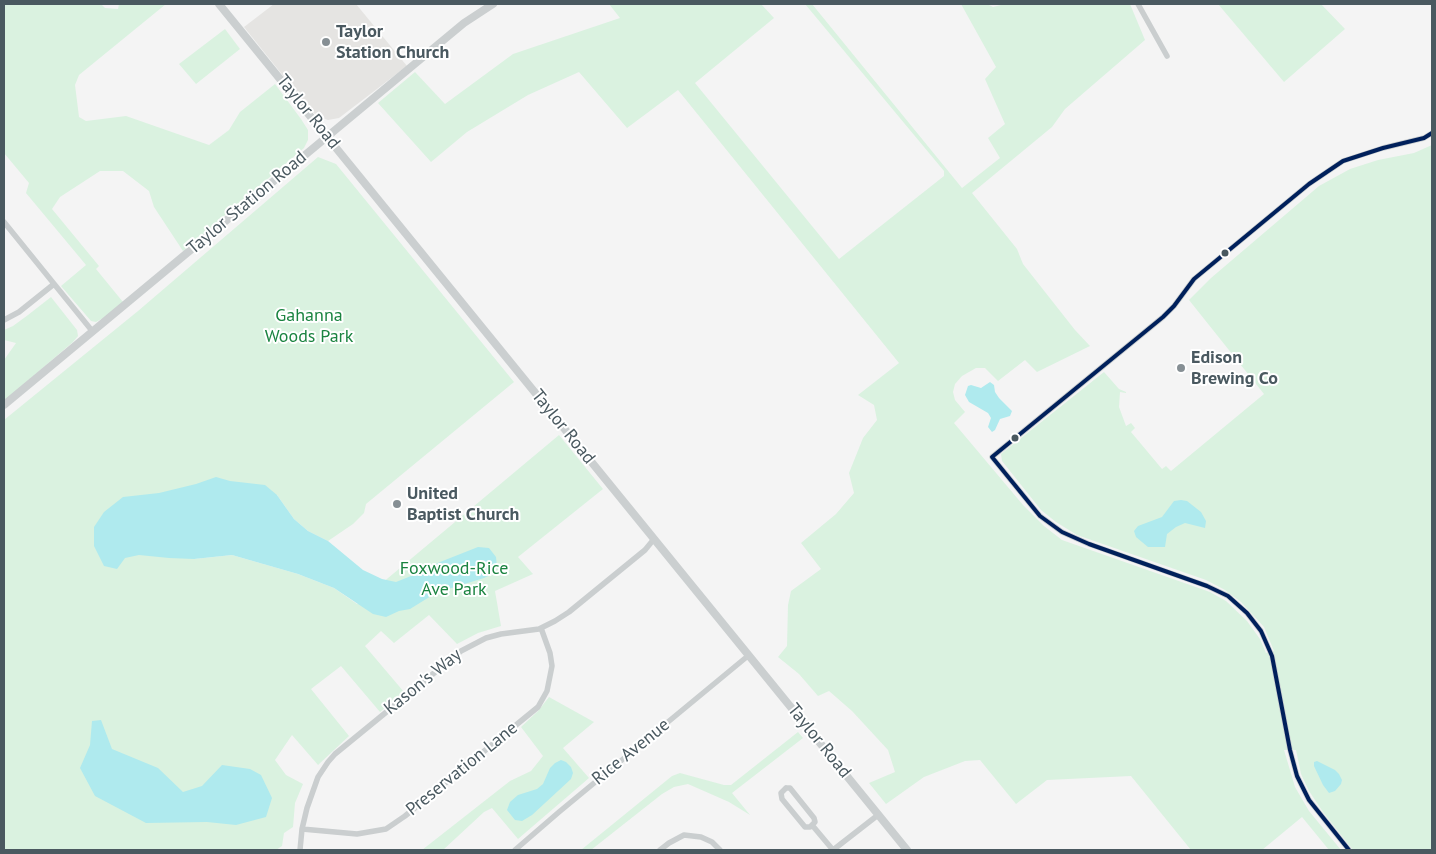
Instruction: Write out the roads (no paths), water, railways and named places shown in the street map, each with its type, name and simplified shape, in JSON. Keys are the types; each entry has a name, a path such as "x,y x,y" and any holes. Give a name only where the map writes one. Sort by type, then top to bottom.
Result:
{"main road":[{"name":"Taylor Road","path":"219,4 907,850"},
{"name":"Taylor Station Road","path":"4,405 464,23 493,4"}],"street":[{"path":"1138,4 1167,56"},
{"path":"1349,850 1309,800 1297,776 1290,750 1272,656 1261,632 1247,613 1238,604 1218,591 1089,544 1062,532 1040,516 992,457 1163,317 1174,306 1194,279 1309,184 1343,161 1383,148 1424,138 1432,133"},
{"path":"4,222 92,332"},
{"path":"4,320 19,312 54,284"},
{"name":"Kason's Way","path":"300,850 302,828 307,808 318,777 328,762 461,650 486,638 500,634 541,628 570,612 645,550 654,539"},
{"name":"Preservation Lane","path":"302,828 357,834 386,830 538,707 547,691 552,666 550,653 541,628"},
{"name":"Rice Avenue","path":"516,850 564,807 748,655"},
{"path":"786,788 790,788 814,818 815,822 812,825 807,828 805,827 782,799 782,793 786,788"},
{"path":"812,825 833,850 842,848 878,815"},
{"path":"660,850 684,835 701,836 712,842 720,850"}],"water":[{"path":"990,382 994,385 995,392 999,398 1012,411 1010,416 1000,419 995,430 992,432 988,427 991,418 988,413 969,402 965,395 968,386 981,388"},
{"path":"216,477 230,481 265,485 277,495 294,519 308,531 328,541 363,570 382,579 396,582 478,547 489,548 496,557 497,567 492,574 484,578 445,590 410,609 399,611 386,617 373,614 334,588 298,574 232,555 194,559 139,555 125,558 117,569 104,566 94,546 94,527 104,512 123,497 159,493"},
{"path":"1174,501 1187,501 1201,512 1206,521 1205,528 1185,523 1176,527 1167,534 1165,547 1148,547 1136,537 1134,531 1138,526 1162,517"},
{"path":"101,720 112,749 158,768 183,792 202,786 222,765 250,769 261,775 272,798 266,817 236,825 207,822 146,823 95,796 80,768 90,745 92,721"},
{"path":"561,760 571,767 573,773 571,779 532,815 522,821 515,820 507,810 510,802 518,795 537,789 543,784 550,768"},
{"path":"1317,761 1339,774 1342,780 1335,791 1329,793 1323,785 1314,766 1314,762"}],"place":[{"name":"Taylor Station Church","path":"326,42"},
{"name":"Edison Brewing Co","path":"1181,368"},
{"name":"United Baptist Church","path":"397,504"}],"park label":[{"name":"Gahanna Woods Park","path":"309,326"},
{"name":"Foxwood-Rice Ave Park","path":"454,579"}]}
